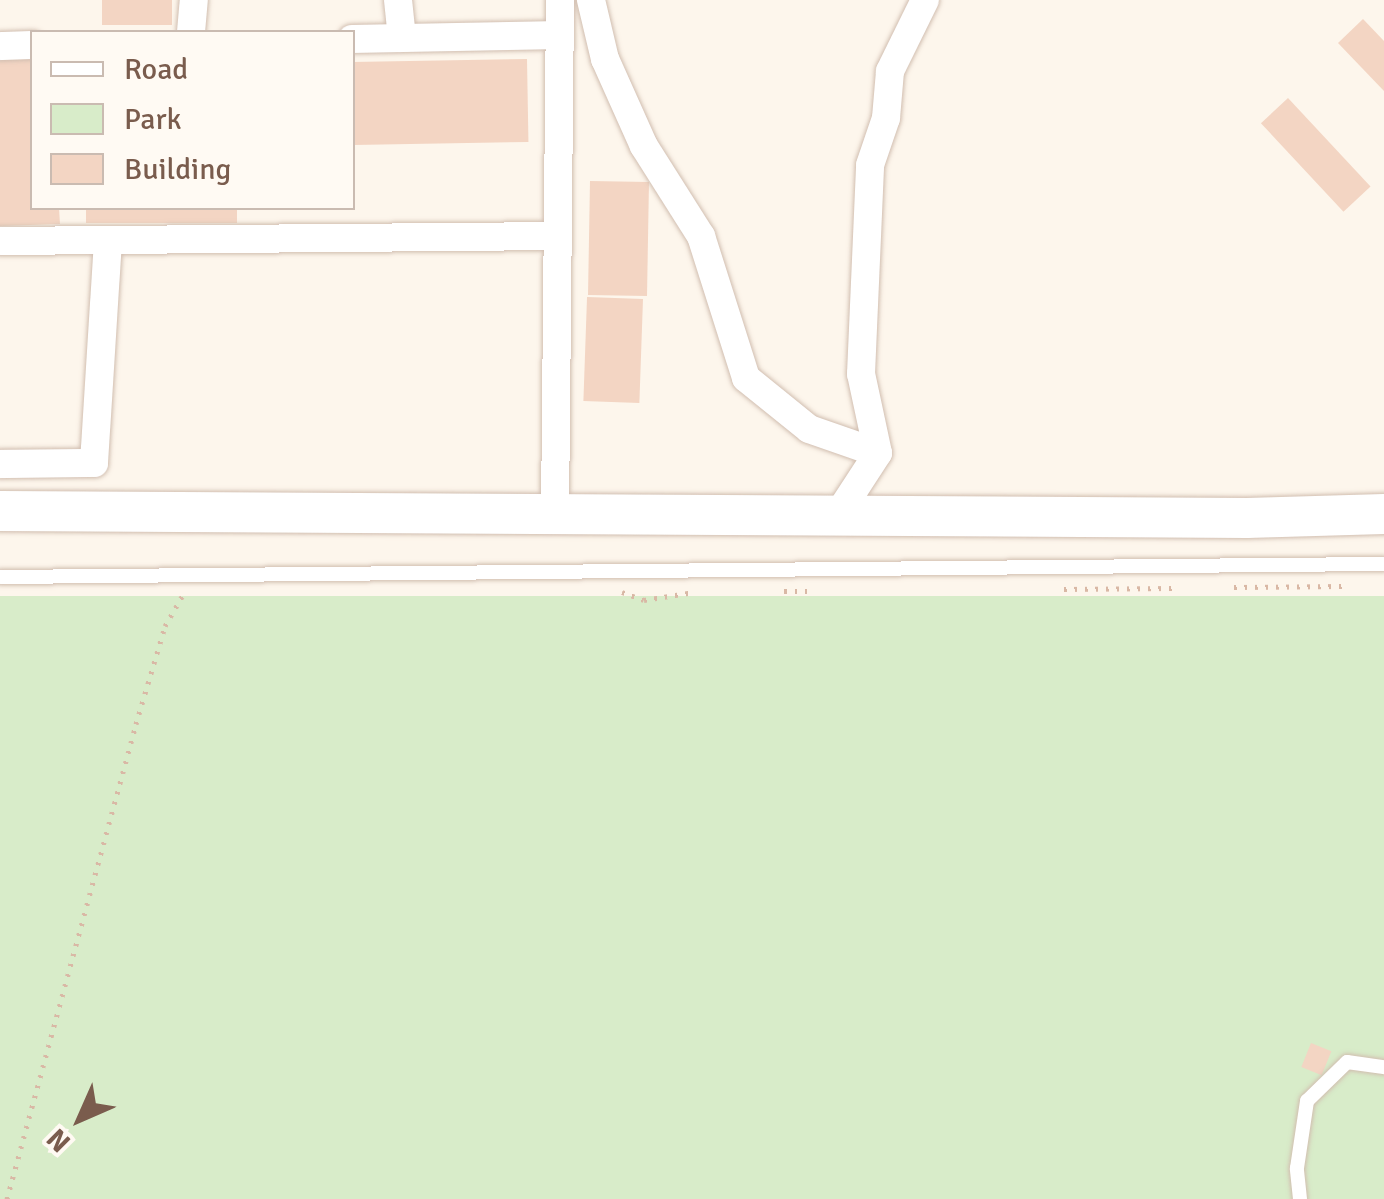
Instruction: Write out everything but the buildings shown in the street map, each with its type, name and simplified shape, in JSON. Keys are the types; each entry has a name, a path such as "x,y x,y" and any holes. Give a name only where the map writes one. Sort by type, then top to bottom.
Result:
{"main road":[{"path":"0,511 837,516 1384,514"}],"street":[{"path":"191,30 194,0"},
{"path":"398,0 402,38"},
{"path":"555,514 560,0"},
{"path":"591,0 605,58 644,146 701,236 746,378 809,429 878,453"},
{"path":"837,516 878,453 861,374 870,165 886,118 890,70 925,0"},
{"path":"355,39 560,35"},
{"path":"0,46 30,45"},
{"path":"0,241 558,236"},
{"path":"0,464 94,463 108,240"}],"lane":[{"path":"0,577 1384,564"},
{"path":"1300,1199 1297,1168 1306,1100 1348,1062 1384,1066"}],"path":[{"path":"1218,586 1352,586"},
{"path":"1051,588 1185,587"},
{"path":"614,591 644,600 715,589"},
{"path":"779,591 826,589"},
{"path":"8,1199 166,626 176,598 199,590"}],"green space":[{"path":"0,596 1384,596 1384,1199 0,1199"}]}
